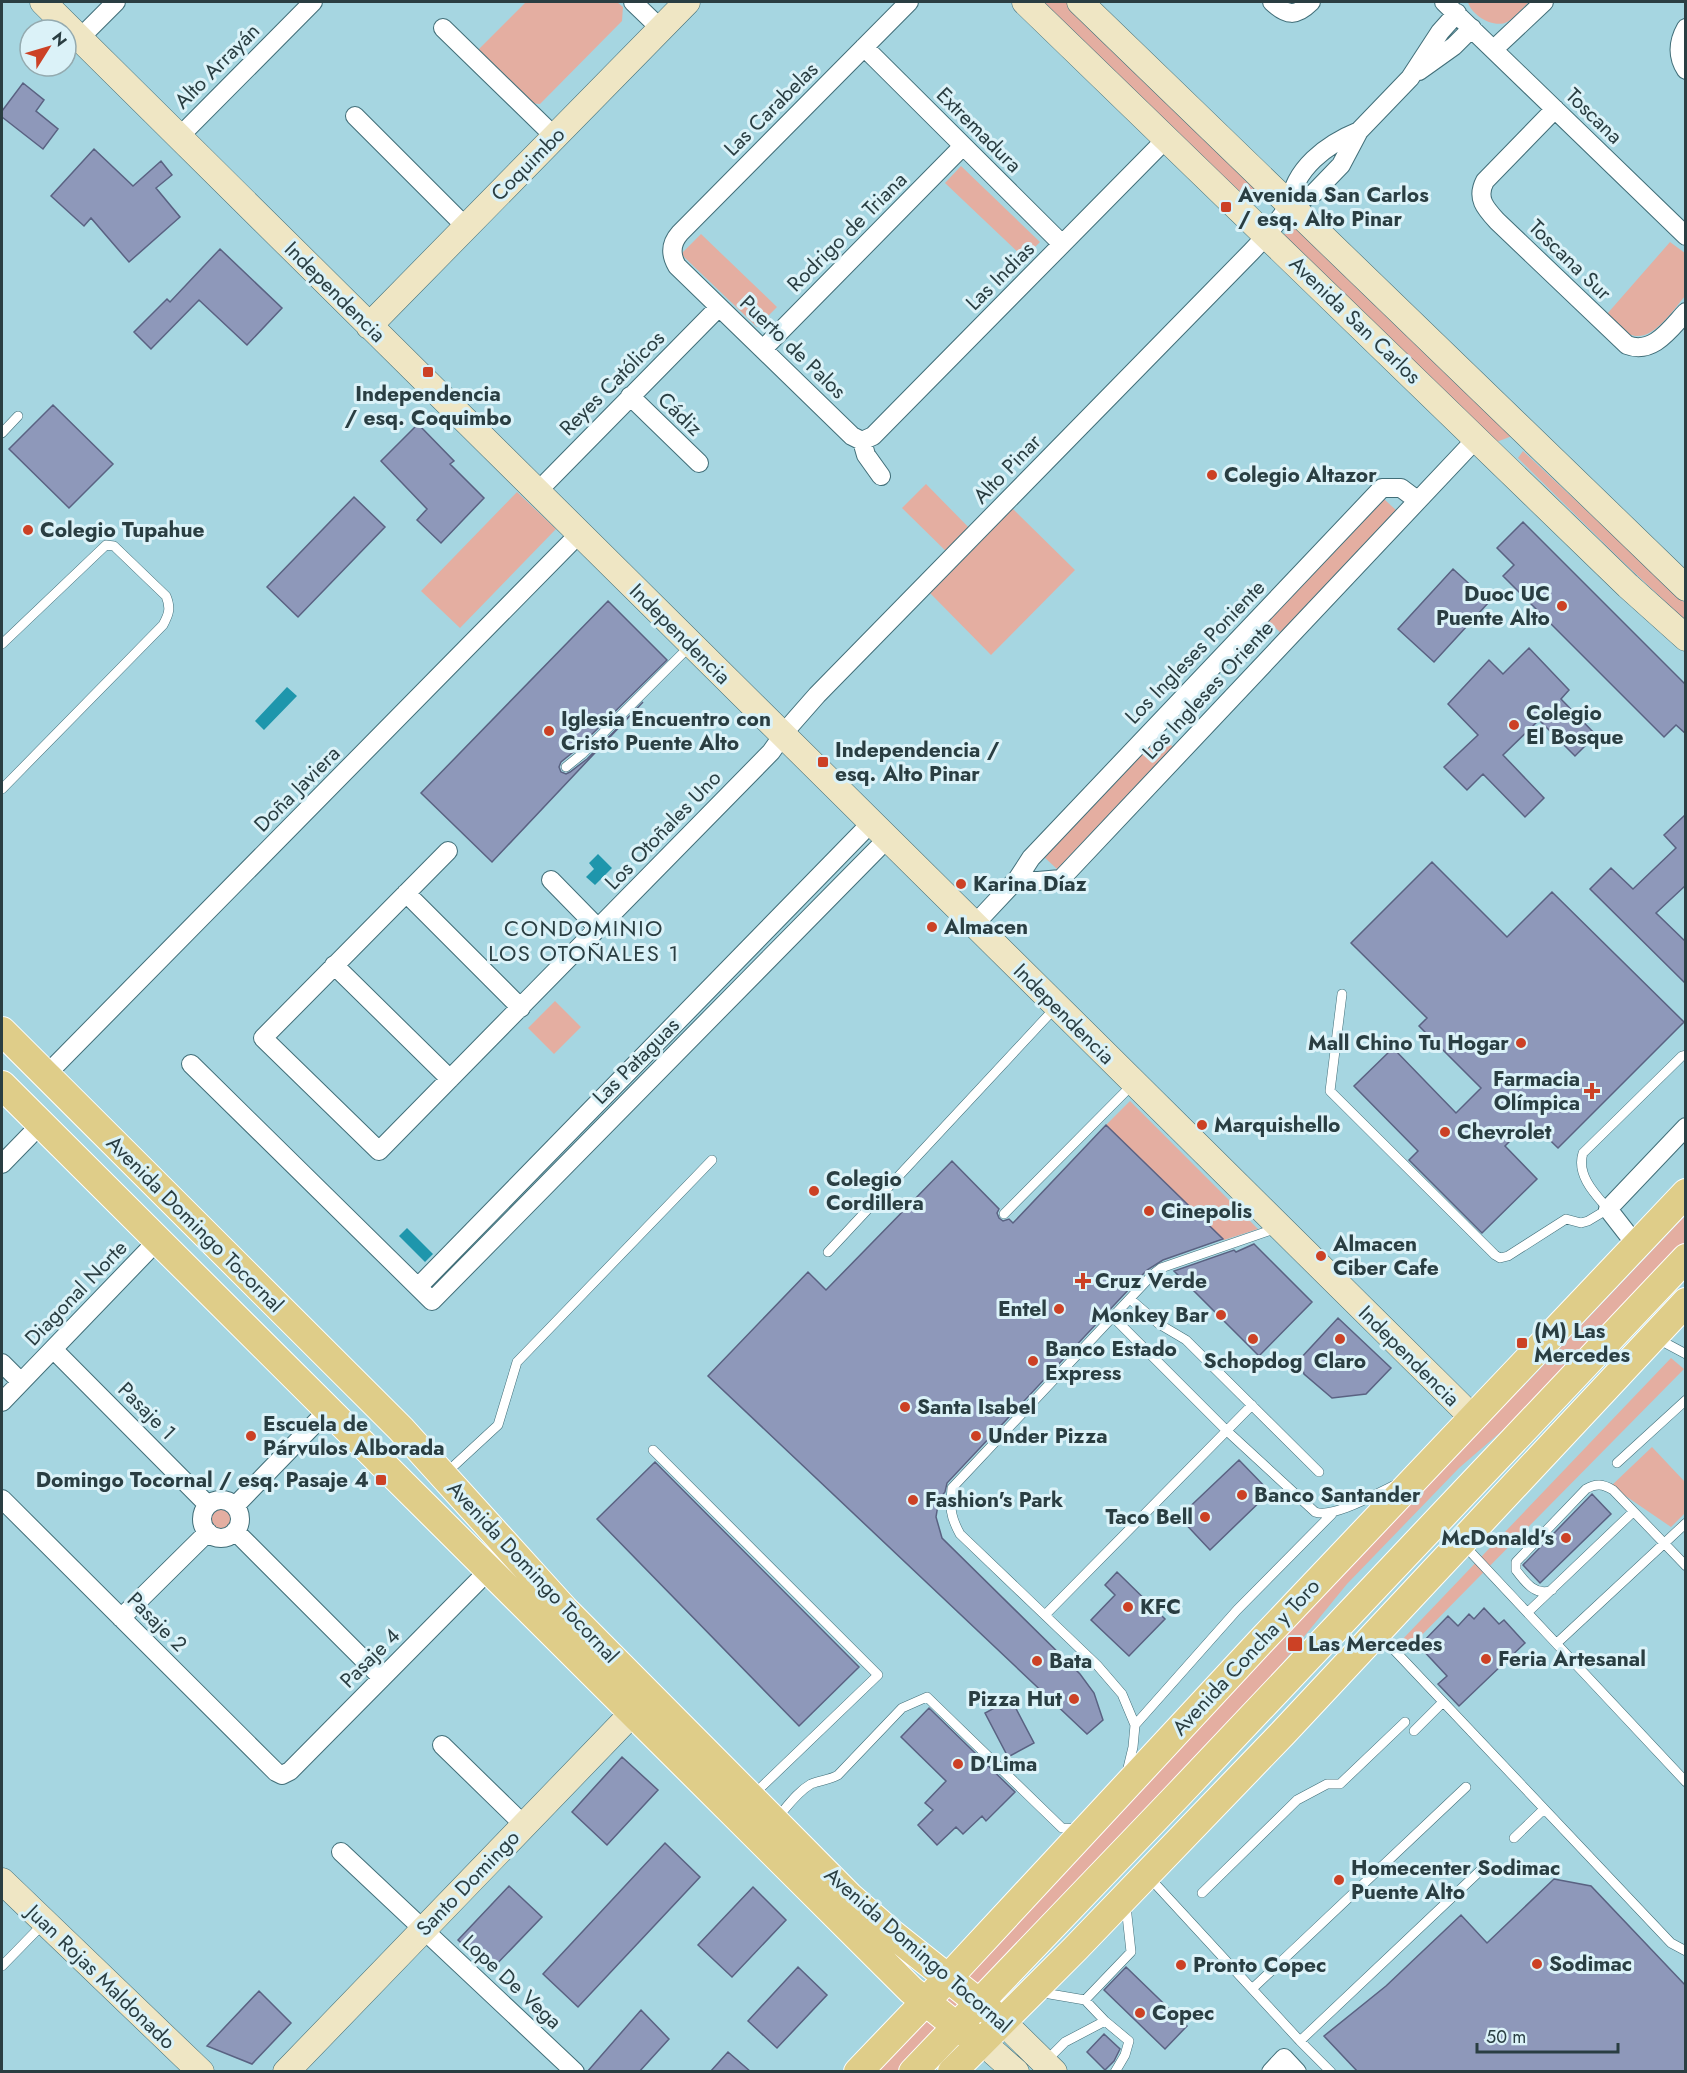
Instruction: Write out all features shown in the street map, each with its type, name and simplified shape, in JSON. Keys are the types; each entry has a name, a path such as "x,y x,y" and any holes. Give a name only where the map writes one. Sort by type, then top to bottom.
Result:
{"main road":[{"name":"Avenida Domingo Tocornal","path":"2,1031 447,1478 564,1609 641,1704 911,1990 956,2026 981,2041"},
{"name":"Avenida Domingo Tocornal","path":"2,1085 489,1570 641,1704 752,1797 850,1896 891,1933 1002,2021"},
{"path":"87,1170 106,1162 114,1143"},
{"path":"112,1195 119,1176 131,1168 138,1167"},
{"name":"Avenida Concha y Toro","path":"858,2072 1418,1474 1686,1193"},
{"path":"913,2072 1681,1264"},
{"path":"952,2072 1147,1875 1283,1733 1686,1302"},
{"path":"273,1356 290,1345 300,1329"},
{"path":"1472,1418 1510,1444 1549,1449"},
{"path":"1418,1474 1433,1494 1436,1505 1435,1523"},
{"path":"424,1505 440,1496 447,1478"},
{"path":"1180,1793 1283,1733"}],"street":[{"name":"Independencia","path":"43,2 1472,1418"},
{"path":"80,38 116,2"},
{"name":"Alto Arrayán","path":"179,137 313,2"},
{"path":"633,2 661,29"},
{"name":"Coquimbo","path":"369,326 687,2"},
{"name":"Las Carabelas","path":"672,250 680,233 909,2"},
{"name":"Avenida San Carlos","path":"1025,2 1628,586 1686,638"},
{"name":"Avenida San Carlos","path":"1080,2 1686,588"},
{"path":"1272,2 1284,12 1292,13 1304,9 1311,2"},
{"path":"1494,50 1544,2"},
{"path":"1410,78 1440,32 1450,8"},
{"name":"Toscana","path":"1450,8 1686,236"},
{"path":"443,28 555,137"},
{"path":"1410,78 1447,51 1472,28"},
{"path":"1686,28 1679,46 1680,57 1686,70"},
{"name":"Extremadura","path":"864,47 1062,244"},
{"name":"Alto Pinar","path":"782,736 817,695 1267,235 1290,205 1294,184 1303,171 1325,150 1359,131 1410,78"},
{"name":"Toscana Sur","path":"1555,109 1490,176 1480,194 1484,206 1622,341 1639,348 1654,344 1686,312"},
{"path":"355,116 466,227"},
{"name":"Las Indias","path":"862,441 873,436 1167,138"},
{"name":"Rodrigo de Triana","path":"763,349 963,146"},
{"name":"Puerto de Palos","path":"672,250 678,266 852,436 862,441 866,455 880,476"},
{"name":"Reyes Católicos","path":"537,492 719,307"},
{"name":"Cádiz","path":"630,396 699,463"},
{"name":"Los Ingleses Oriente","path":"1018,878 1038,881 1061,879 1477,438"},
{"path":"1495,456 1517,446 1538,446"},
{"name":"Los Ingleses Poniente","path":"974,925 1018,878 1030,858 1382,488 1401,488 1417,500"},
{"name":"Doña Javiera","path":"46,1076 579,534"},
{"name":"Los Otoñales Uno","path":"448,851 263,1038 379,1151 771,752 782,736"},
{"name":"Las Pataguas","path":"191,1064 432,1301 879,831"},
{"path":"551,880 598,928"},
{"path":"406,893 521,1008"},
{"path":"334,965 450,1079"},
{"path":"2,1164 40,1124"},
{"path":"1636,1245 1608,1209 1686,1127"},
{"name":"Diagonal Norte","path":"2,1402 158,1240"},
{"name":"Pasaje 1","path":"53,1349 208,1505"},
{"path":"2,1363 21,1382"},
{"path":"235,1506 328,1410"},
{"name":"Pasaje 2","path":"2,1500 276,1772 282,1775"},
{"path":"225,1500 235,1506 240,1521 235,1532 219,1538 208,1532 202,1521 204,1509 208,1505 225,1500"},
{"path":"122,1618 208,1532"},
{"path":"235,1532 382,1678"},
{"name":"Pasaje 4","path":"282,1775 290,1771 489,1570"},
{"name":"Santo Domingo","path":"286,2072 641,1704"},
{"path":"442,1745 524,1825"},
{"name":"Lope De Vega","path":"341,1852 574,2072"},
{"name":"Juan Rojas Maldonado","path":"2,1881 201,2072"},
{"name":"Avenida Domingo Tocornal","path":"1002,2021 1049,2067"},
{"name":"Avenida Domingo Tocornal","path":"981,2041 1016,2072"},
{"path":"1271,2072 1284,2058 1297,2072"}],"lane":[{"path":"2,433 18,416"},
{"path":"2,644 106,545 114,546 166,596 170,605 163,625 2,789"},
{"path":"566,767 692,645"},
{"path":"1342,994 1329,1081 1330,1091 1500,1258 1508,1256 1566,1219 1581,1223 1608,1209 1585,1179 1580,1161 1583,1153 1682,1056 1686,1055"},
{"path":"828,1252 1056,1007"},
{"path":"1004,1214 1134,1083"},
{"path":"447,1478 498,1425 517,1362 712,1160"},
{"path":"1123,1788 1133,1748 1135,1725 1122,1694 1046,1614 960,1534 950,1509 952,1488 1161,1268 1279,1228"},
{"path":"1130,1299 1159,1324 1186,1340 1319,1472"},
{"path":"1113,1317 1227,1431 1315,1512 1321,1514 1334,1512 1418,1474"},
{"path":"1653,1336 1686,1354"},
{"path":"1617,1463 1686,1400"},
{"path":"1046,1614 1252,1405"},
{"path":"653,1450 878,1675 752,1797"},
{"path":"1552,1590 1541,1592 1531,1587 1516,1570 1516,1562 1586,1489 1596,1485 1607,1486 1613,1490 1686,1566"},
{"name":"Avenida Concha y Toro","path":"1135,1725 1237,1610 1334,1512"},
{"path":"1528,1612 1633,1512"},
{"path":"1557,1643 1686,1523"},
{"path":"1462,1542 1686,1782"},
{"path":"1377,1632 1671,1943 1686,1951"},
{"path":"775,1821 803,1789 838,1774 902,1708 927,1697 1062,1828 1085,1829"},
{"path":"1414,1731 1443,1702"},
{"path":"1202,1893 1297,1800 1327,1784 1340,1784 1405,1722"},
{"path":"1252,1989 1466,1787"},
{"path":"1514,1838 1544,1809"},
{"path":"1300,2041 1483,1868"},
{"path":"1147,1875 1331,2072"},
{"path":"1085,2000 1131,1952 1125,1897"},
{"path":"2,1966 44,1922"},
{"path":"1033,1991 1085,2000 1129,2041 1125,2055 1114,2072"},
{"path":"1049,2067 1065,2042 1105,2021"}],"shaded area":[{"path":"526,2 617,2 623,7 622,21 540,104 528,103 476,52"},
{"path":"1043,2 1070,2 1263,194 1260,201 1254,204 1250,201 1162,119"},
{"path":"1468,2 1529,2 1507,22 1496,24 1478,16"},
{"path":"961,166 1040,242 1024,258 945,183"},
{"path":"1293,229 1299,230 1512,436 1494,443 1283,235"},
{"path":"701,234 777,307 757,327 681,254"},
{"path":"1670,242 1685,253 1685,296 1653,331 1637,336 1629,334 1607,314"},
{"path":"1523,451 1685,603 1685,620 1518,458"},
{"path":"926,484 980,539 1011,507 1075,570 991,655 929,592 957,562 902,508"},
{"path":"517,492 556,529 460,628 421,591"},
{"path":"1384,499 1398,512 1282,634 1268,621"},
{"path":"1159,733 1173,747 1057,869 1043,856"},
{"path":"555,1001 581,1027 554,1054 528,1028"},
{"path":"1130,1101 1258,1229 1224,1240 1106,1125"},
{"path":"1685,1216 1685,1243 1526,1410 1459,1468 1347,1584 1208,1754 904,2071 876,2072 1468,1436 1523,1387"},
{"path":"1671,1358 1684,1369 1407,1650 1400,1642"},
{"path":"1652,1447 1685,1482 1685,1513 1671,1527 1611,1486"},
{"path":"220,1507 228,1510 231,1518 228,1526 220,1529 212,1526 209,1518 212,1510"}],"water":[{"path":"287,687 297,696 264,730 255,721"},
{"path":"598,854 612,868 595,885 586,877 594,869 589,863"},
{"path":"407,1228 433,1254 425,1262 399,1236"}],"building":[{"path":"23,83 44,100 36,111 58,129 43,149 2,117 2,111"},
{"path":"94,149 133,186 161,161 172,175 156,188 180,217 129,262 91,218 84,226 51,196"},
{"path":"220,249 282,308 247,345 199,300 151,349 134,332 167,299 170,302"},
{"path":"53,405 113,464 69,508 9,449"},
{"path":"418,424 454,461 450,464 484,498 441,543 417,520 427,509 381,461"},
{"path":"354,497 385,527 298,617 267,587"},
{"path":"1523,522 1686,685 1686,734 1676,725 1664,737 1503,576 1514,565 1497,548"},
{"path":"1453,569 1489,602 1434,662 1398,629"},
{"name":"Iglesia Encuentro con Cristo Puente Alto","path":"608,601 667,660 561,762 559,767 561,772 566,774 570,772 587,759 643,702 492,862 421,793"},
{"path":"1529,648 1569,690 1561,699 1596,735 1575,756 1539,720 1503,755 1544,798 1525,817 1483,774 1467,790 1444,767 1478,735 1448,704 1489,660 1503,674"},
{"path":"1686,814 1686,885 1656,913 1686,942 1686,984 1590,889 1611,868 1633,889 1676,848 1664,835"},
{"path":"1432,862 1507,937 1552,892 1684,1022 1558,1148 1530,1121 1505,1146 1537,1179 1482,1233 1409,1160 1418,1151 1354,1086 1393,1048 1456,1113 1481,1088 1419,1026 1427,1018 1351,943"},
{"path":"1106,1125 1223,1239 1163,1260 1147,1270 947,1483 945,1492 939,1499 936,1517 942,1538 1080,1674 1094,1693 1103,1720 1087,1734 708,1376 808,1272 826,1290 952,1161 999,1209 997,1213 999,1218 1003,1221 1009,1219 1013,1223"},
{"path":"1254,1244 1312,1302 1259,1356 1174,1271 1234,1250 1236,1252"},
{"name":"Claro","path":"1338,1318 1391,1368 1366,1394 1332,1398 1304,1374 1300,1359"},
{"path":"1239,1460 1270,1492 1210,1550 1179,1517"},
{"path":"655,1462 859,1667 799,1726 597,1519"},
{"name":"McDonald's","path":"1592,1494 1611,1514 1540,1583 1523,1565"},
{"name":"KFC","path":"1117,1572 1165,1619 1129,1656 1091,1620 1115,1595 1105,1585"},
{"path":"1484,1608 1499,1624 1504,1620 1525,1643 1459,1706 1438,1684 1447,1676 1419,1646 1448,1616 1458,1626 1469,1614 1474,1619"},
{"path":"1011,1699 1034,1743 1008,1757 985,1713"},
{"name":"D'Lima","path":"929,1708 1015,1792 986,1821 982,1816 963,1834 956,1827 937,1845 918,1825 933,1810 925,1803 946,1781 901,1737"},
{"path":"622,1757 658,1790 607,1845 572,1812"},
{"path":"665,1843 700,1877 578,2007 543,1974"},
{"name":"Sodimac","path":"1554,1879 1591,1886 1686,1986 1686,2072 1358,2072 1324,2036 1386,1986 1461,1915 1487,1943"},
{"path":"509,1886 542,1917 490,1971 458,1940"},
{"path":"753,1887 786,1920 732,1977 698,1945"},
{"path":"798,1967 827,1995 777,2048 748,2021"},
{"path":"1126,1967 1187,2026 1165,2049 1104,1990"},
{"path":"259,1991 291,2023 252,2064 207,2046"},
{"path":"641,2010 669,2039 639,2072 587,2072"},
{"path":"1104,2034 1120,2049 1114,2061 1105,2070 1087,2052"},
{"path":"728,2052 751,2072 710,2072"}],"place":[{"name":"Avenida San Carlos / esq. Alto Pinar","path":"1226,207"},
{"name":"Independencia / esq. Coquimbo","path":"428,372"},
{"name":"Colegio Altazor","path":"1212,475"},
{"name":"Colegio Tupahue","path":"28,530"},
{"name":"Duoc UC Puente Alto","path":"1562,606"},
{"name":"Colegio El Bosque","path":"1514,725"},
{"name":"Iglesia Encuentro con Cristo Puente Alto","path":"549,731"},
{"name":"Independencia / esq. Alto Pinar","path":"823,762"},
{"name":"Karina Díaz","path":"961,884"},
{"name":"Almacen","path":"932,927"},
{"name":"Mall Chino Tu Hogar","path":"1521,1043"},
{"name":"Farmacia Olímpica","path":"1592,1091"},
{"name":"Marquishello","path":"1202,1125"},
{"name":"Chevrolet","path":"1445,1132"},
{"name":"Colegio Cordillera","path":"814,1191"},
{"name":"Cinepolis","path":"1149,1211"},
{"name":"Almacen Ciber Cafe","path":"1321,1256"},
{"name":"Cruz Verde","path":"1083,1281"},
{"name":"Entel","path":"1059,1309"},
{"name":"Monkey Bar","path":"1221,1315"},
{"name":"Schopdog","path":"1253,1339"},
{"name":"Claro","path":"1340,1339"},
{"name":"(M) Las Mercedes","path":"1522,1343"},
{"name":"Banco Estado Express","path":"1033,1361"},
{"name":"Santa Isabel","path":"905,1407"},
{"name":"Escuela de Párvulos Alborada","path":"251,1436"},
{"name":"Under Pizza","path":"976,1436"},
{"name":"Domingo Tocornal / esq. Pasaje 4","path":"381,1480"},
{"name":"Banco Santander","path":"1242,1495"},
{"name":"Fashion's Park","path":"913,1500"},
{"name":"Taco Bell","path":"1205,1517"},
{"name":"McDonald's","path":"1566,1538"},
{"name":"KFC","path":"1128,1607"},
{"name":"Las Mercedes","path":"1295,1644"},
{"name":"Feria Artesanal","path":"1486,1659"},
{"name":"Bata","path":"1037,1661"},
{"name":"Pizza Hut","path":"1074,1699"},
{"name":"D'Lima","path":"958,1764"},
{"name":"Homecenter Sodimac Puente Alto","path":"1339,1880"},
{"name":"Sodimac","path":"1537,1964"},
{"name":"Pronto Copec","path":"1181,1965"},
{"name":"Copec","path":"1140,2013"}],"district":[{"name":"CONDOMINIO LOS OTOÑALES 1","path":"584,940"}]}
